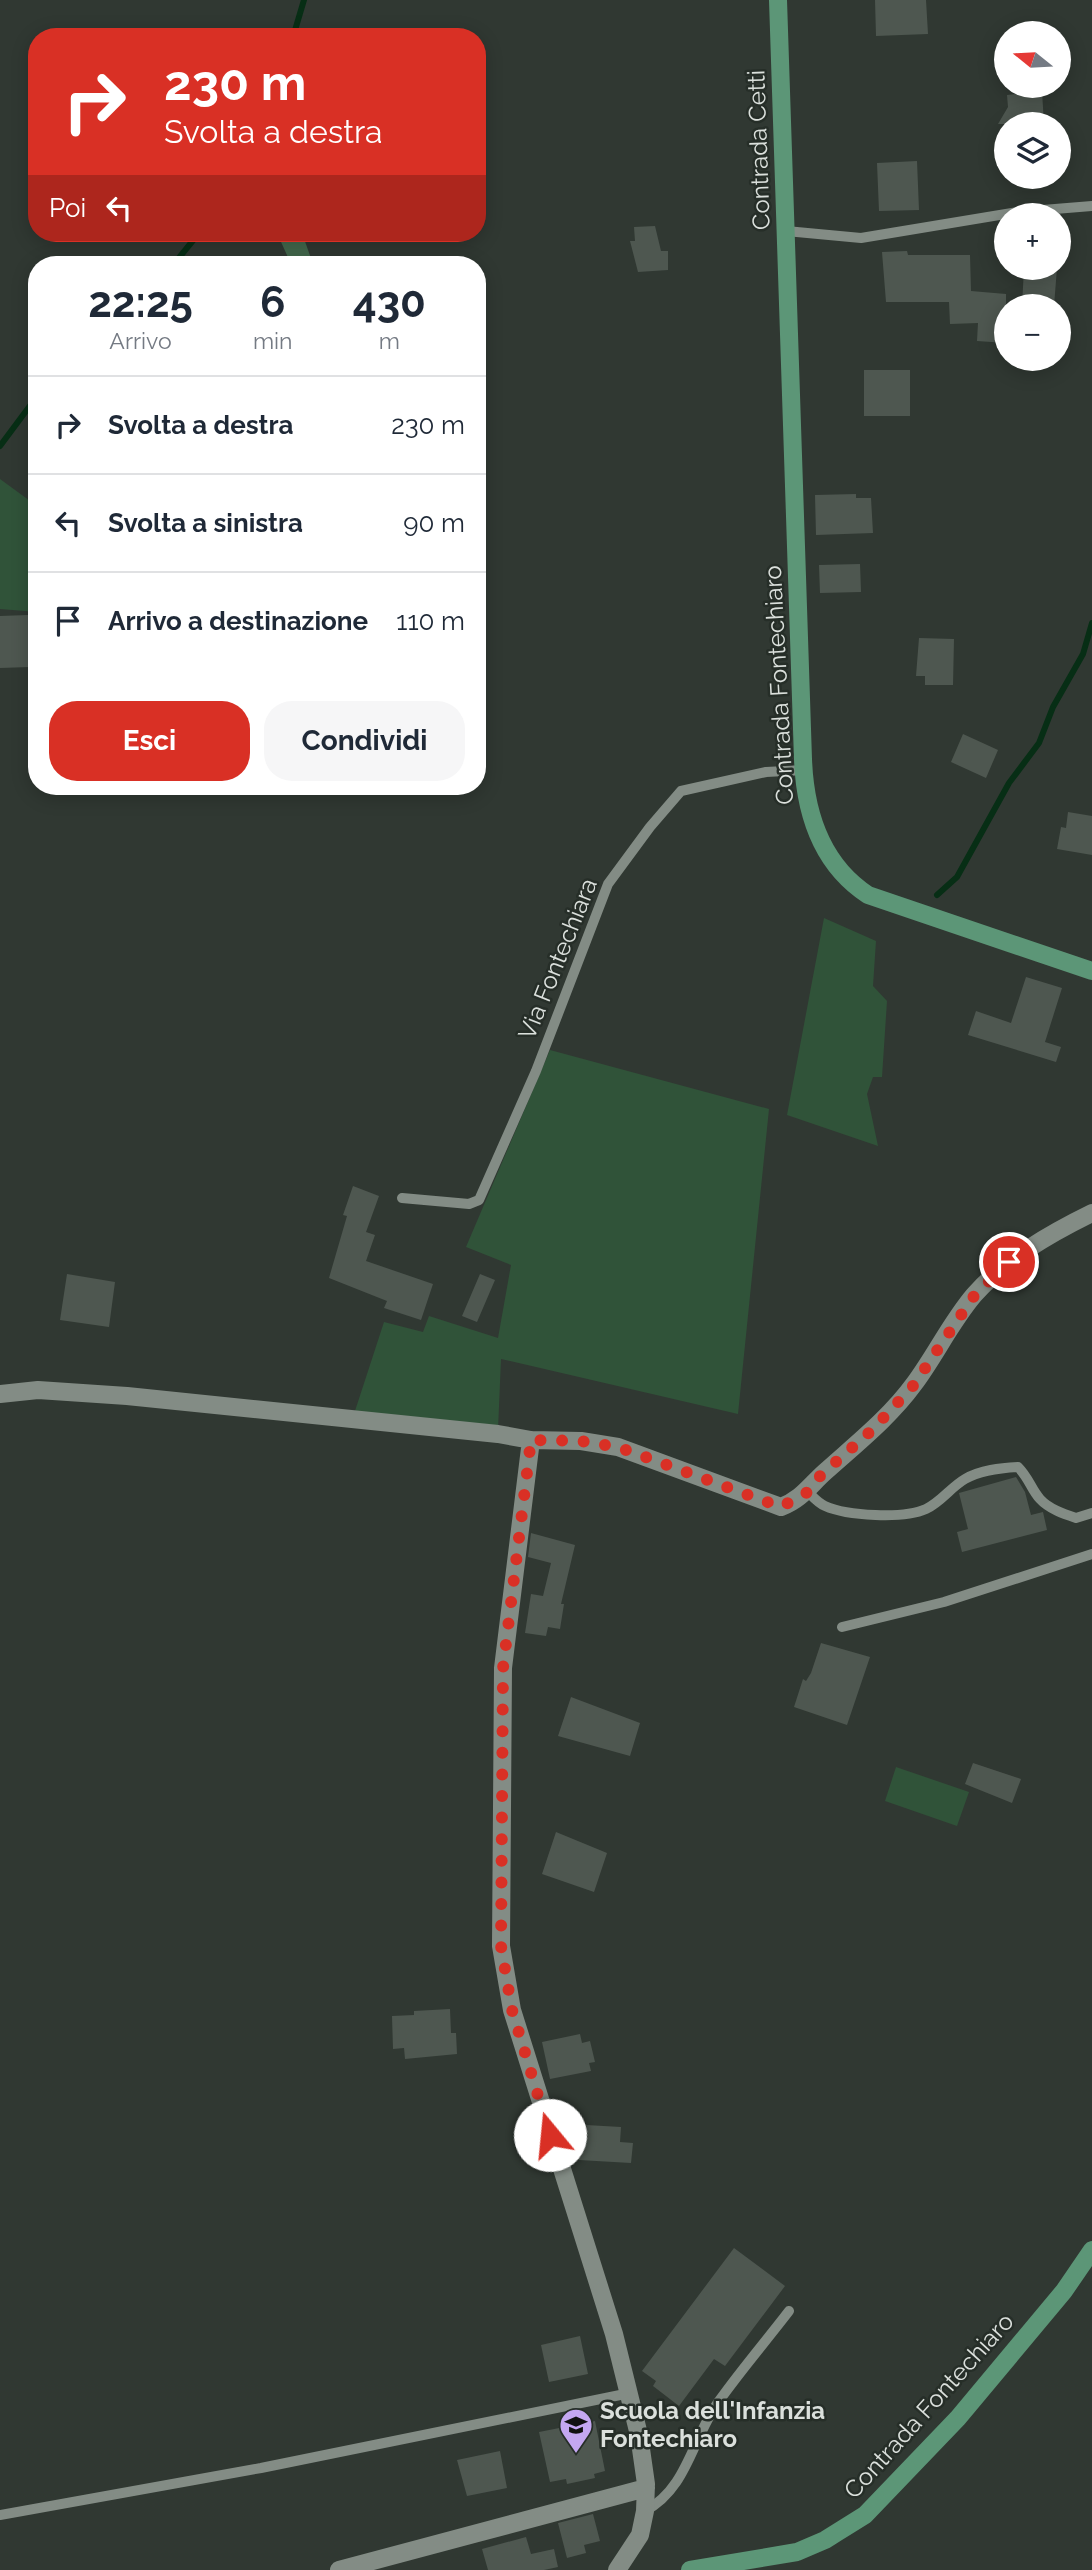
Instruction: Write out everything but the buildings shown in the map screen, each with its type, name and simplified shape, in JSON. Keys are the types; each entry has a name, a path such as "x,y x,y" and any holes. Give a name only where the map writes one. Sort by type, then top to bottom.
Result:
{"main road":[{"name":"Contrada Cetti","path":"778,0 788,299"},
{"name":"Contrada Fontechiaro","path":"788,299 804,770 807,807 821,843 852,885 868,895 1092,971"},
{"name":"Contrada Fontechiaro","path":"690,2570 797,2552 825,2540 865,2515 958,2418 1064,2291 1092,2250"}],"street":[{"path":"0,1394 38,1390 127,1396 498,1434 531,1440 581,1441 618,1447 781,1507 808,1492 819,1477 872,1430 913,1386 974,1296 1009,1262 1054,1232 1092,1213"},
{"path":"531,1440 503,1668 501,1946 512,2010 631,2393 646,2488 645,2511 640,2535 617,2570"},
{"path":"339,2570 646,2488"}],"lane":[{"path":"786,230 861,238 1018,212 1092,206"},
{"name":"Via Fontechiara","path":"402,1198 469,1204 479,1200 536,1071 608,884 681,791 766,772 804,770"},
{"path":"808,1492 828,1507 862,1513 901,1514 927,1508 966,1479 998,1468 1018,1466 1029,1478 1040,1499 1050,1507 1076,1518 1092,1513"},
{"path":"842,1627 944,1602 1092,1554"},
{"path":"645,2511 662,2502 687,2468 702,2427 789,2311"},
{"path":"0,2515 261,2468 631,2393"}],"green space":[{"path":"281,242 305,242 310,256 287,256"},
{"path":"0,479 28,499 28,611 0,609"},
{"path":"824,918 876,941 873,986 887,1001 882,1077 873,1077 867,1094 878,1146 787,1115"},
{"path":"550,1050 769,1109 738,1414 501,1359 498,1430 354,1414 384,1322 423,1332 429,1316 498,1338 511,1265 466,1247"},
{"path":"896,1767 969,1792 957,1826 885,1801"}],"waterway":[{"path":"296,28 304,0"},
{"path":"180,256 192,242"},
{"path":"0,446 28,408"},
{"path":"937,895 957,877 1009,783 1039,743 1053,707 1083,654 1092,623"}],"place":[{"name":"Scuola dell'Infanzia Fontechiaro","path":"576,2455"}],"route":[{"path":"550,2135 512,2010 501,1946 503,1668 531,1440 581,1441 618,1447 767,1503 781,1507 793,1503 808,1492 819,1477 872,1430 913,1386 974,1296 1009,1262"}]}
